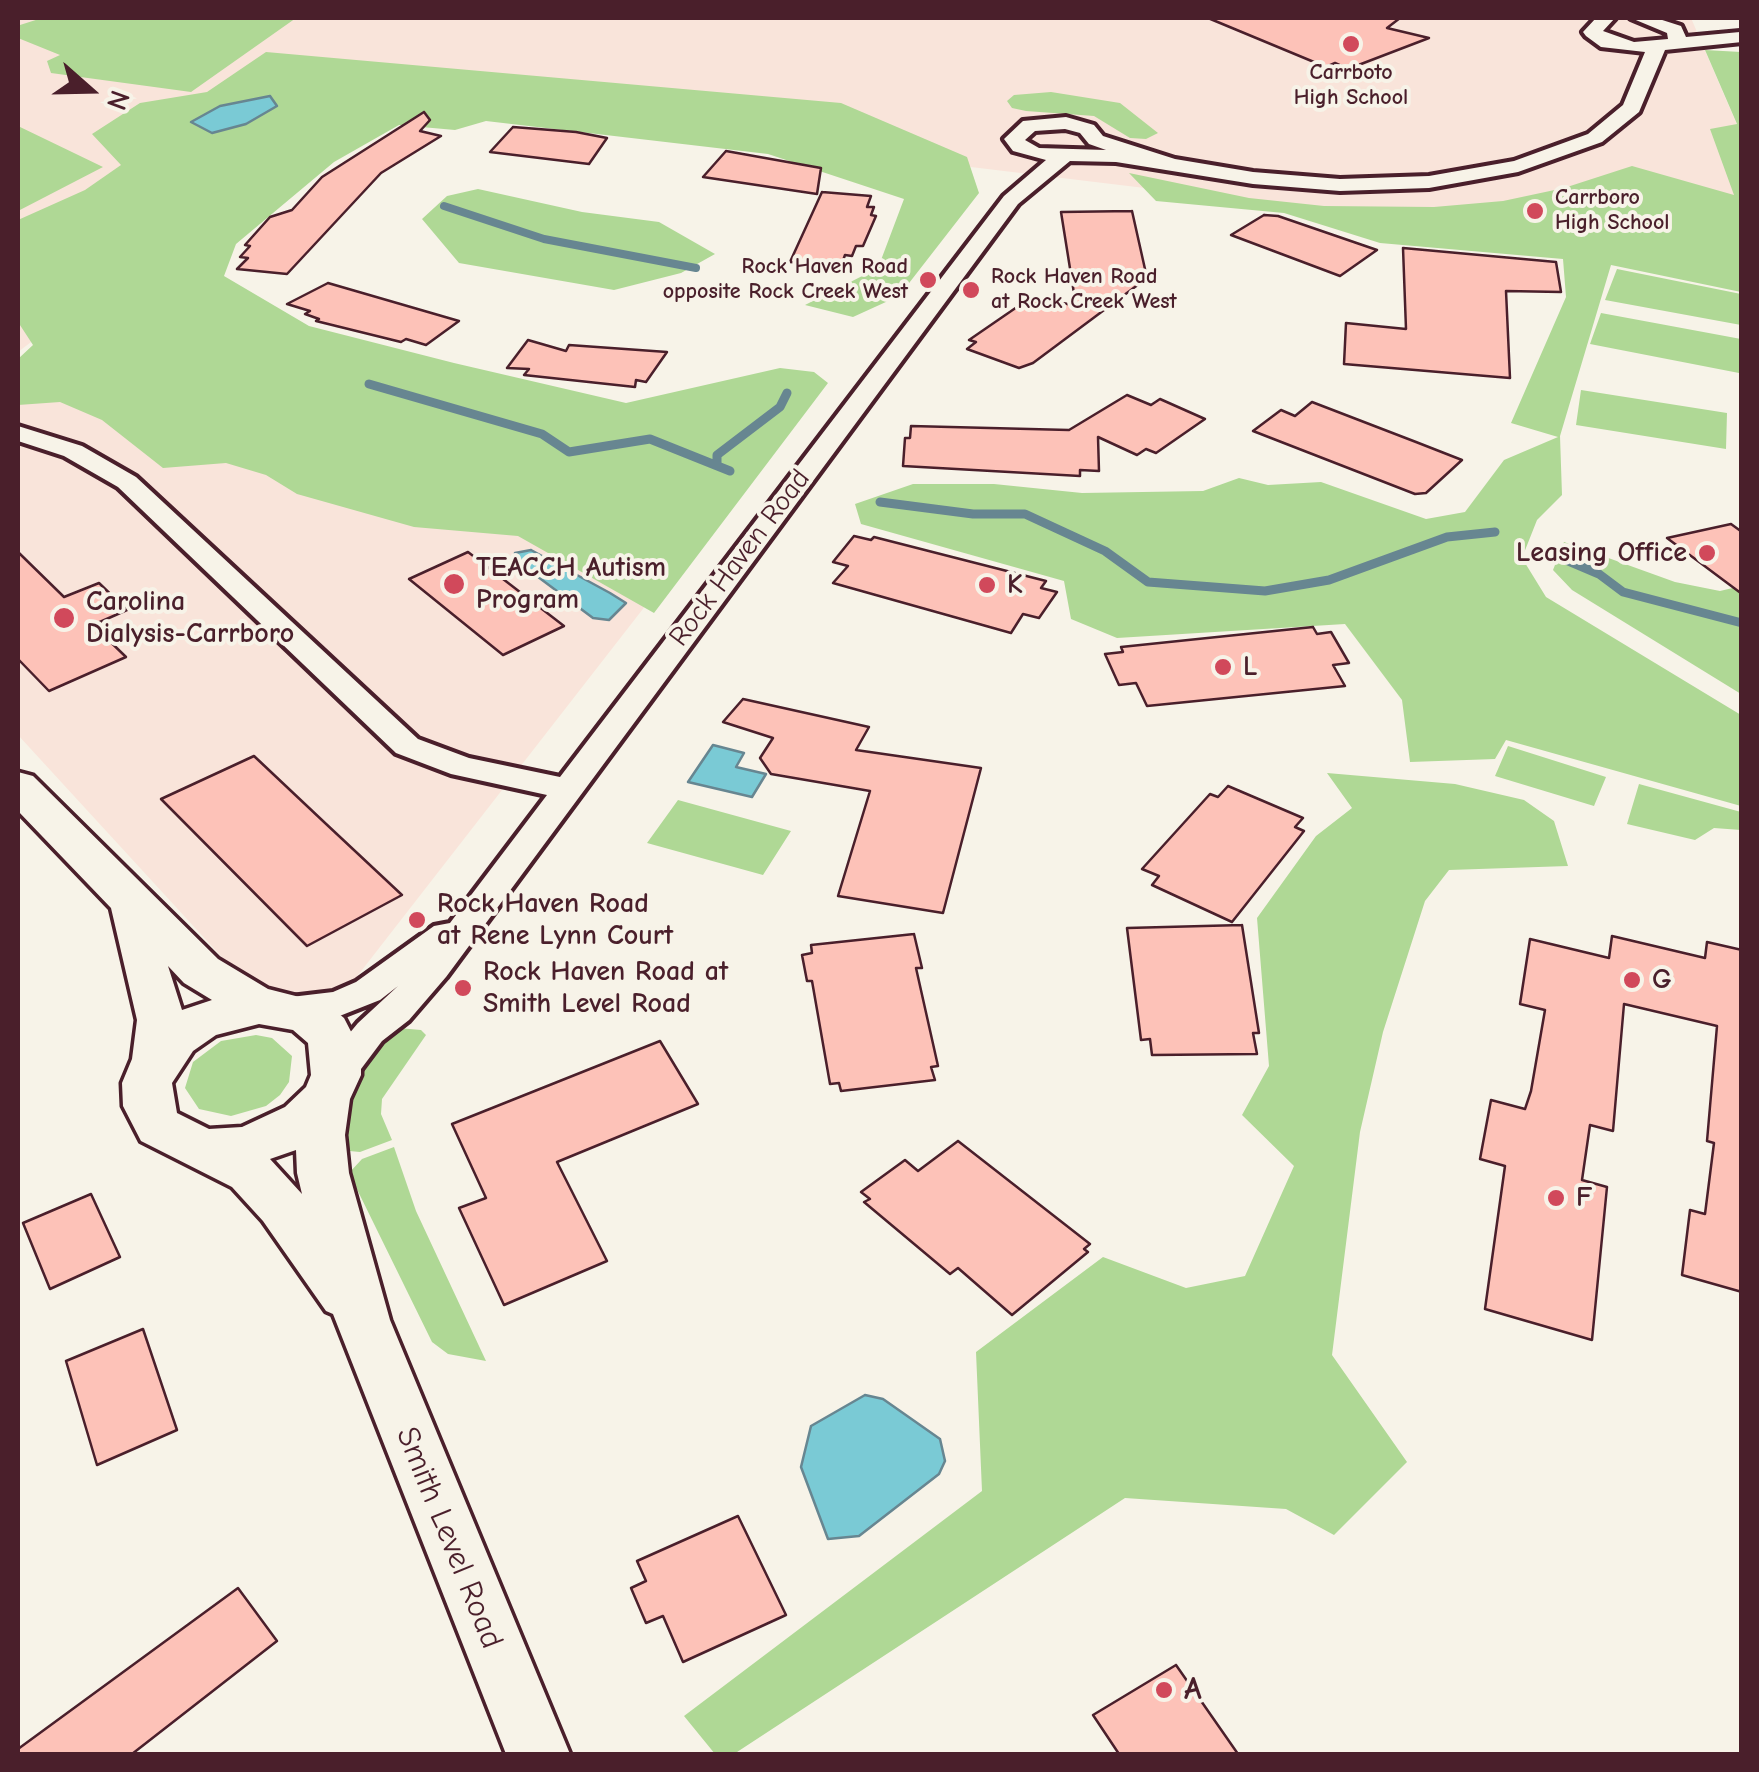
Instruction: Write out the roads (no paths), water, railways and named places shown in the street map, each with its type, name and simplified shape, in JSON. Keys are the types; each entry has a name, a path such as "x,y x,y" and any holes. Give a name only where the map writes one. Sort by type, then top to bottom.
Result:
{"main road":[{"path":"18,786 201,970 272,1007 310,1016 327,1031 337,1051 330,1087 303,1121 274,1138 242,1147 209,1148 180,1141 159,1127 148,1106 147,1083 157,1059 161,1020 144,964 133,902"},
{"path":"157,1059 176,1038 202,1021 272,1007"},
{"name":"Smith Level Road","path":"330,1087 320,1136 323,1173 362,1320 538,1754"},
{"name":"Smith Level Road","path":"209,1148 250,1172 282,1206 362,1320"}],"street":[{"path":"1606,18 1592,32 1622,46 1741,37"},
{"path":"1640,18 1666,40"},
{"name":"Rock Haven Road","path":"1080,150 1078,125 1041,122 1016,133 1016,144 1025,150 1080,150 1253,178 1340,185 1430,182 1518,166 1595,138 1632,108 1666,40"},
{"path":"1622,46 1644,84"},
{"name":"Rock Haven Road","path":"1011,200 1025,150"},
{"name":"Rock Haven Road","path":"330,1087 370,1032 416,990 1011,200 1080,150"},
{"path":"19,433 73,452 127,482 407,746 462,767 567,789"},
{"name":"Rock Haven Road","path":"272,1007 337,1004 368,991 470,917"}],"water":[{"path":"270,96 277,106 246,124 212,133 191,122 220,106"},
{"path":"531,550 626,603 609,620 593,618 514,559 515,553"},
{"path":"713,745 744,753 736,767 766,774 752,797 688,782"},
{"path":"865,1395 883,1399 940,1439 945,1461 939,1474 859,1536 828,1539 801,1467 811,1426"}],"waterway":[{"path":"444,206 544,239 696,268"},
{"path":"369,384 542,434 569,452 650,439 730,471"},
{"path":"717,463 717,455 780,407 787,393"},
{"path":"880,502 973,514 1025,514 1105,551 1148,582 1265,591 1329,580 1447,537 1495,532"},
{"path":"1559,557 1599,574 1623,592 1742,623"}],"place":[{"name":"Carrboto High School","path":"1351,44"},
{"name":"Carrboro High School","path":"1535,211"},
{"name":"Rock Haven Road opposite Rock Creek West","path":"928,280"},
{"name":"Rock Haven Road at Rock Creek West","path":"971,290"},
{"name":"Leasing Office","path":"1707,553"},
{"name":"TEACCH Autism Program","path":"454,584"},
{"name":"K","path":"987,585"},
{"name":"Carolina Dialysis-Carrboro","path":"64,618"},
{"name":"L","path":"1223,667"},
{"name":"Rock Haven Road at Rene Lynn Court","path":"417,920"},
{"name":"G","path":"1632,980"},
{"name":"Rock Haven Road at Smith Level Road","path":"463,988"},
{"name":"F","path":"1556,1198"},
{"name":"A","path":"1164,1690"}]}
